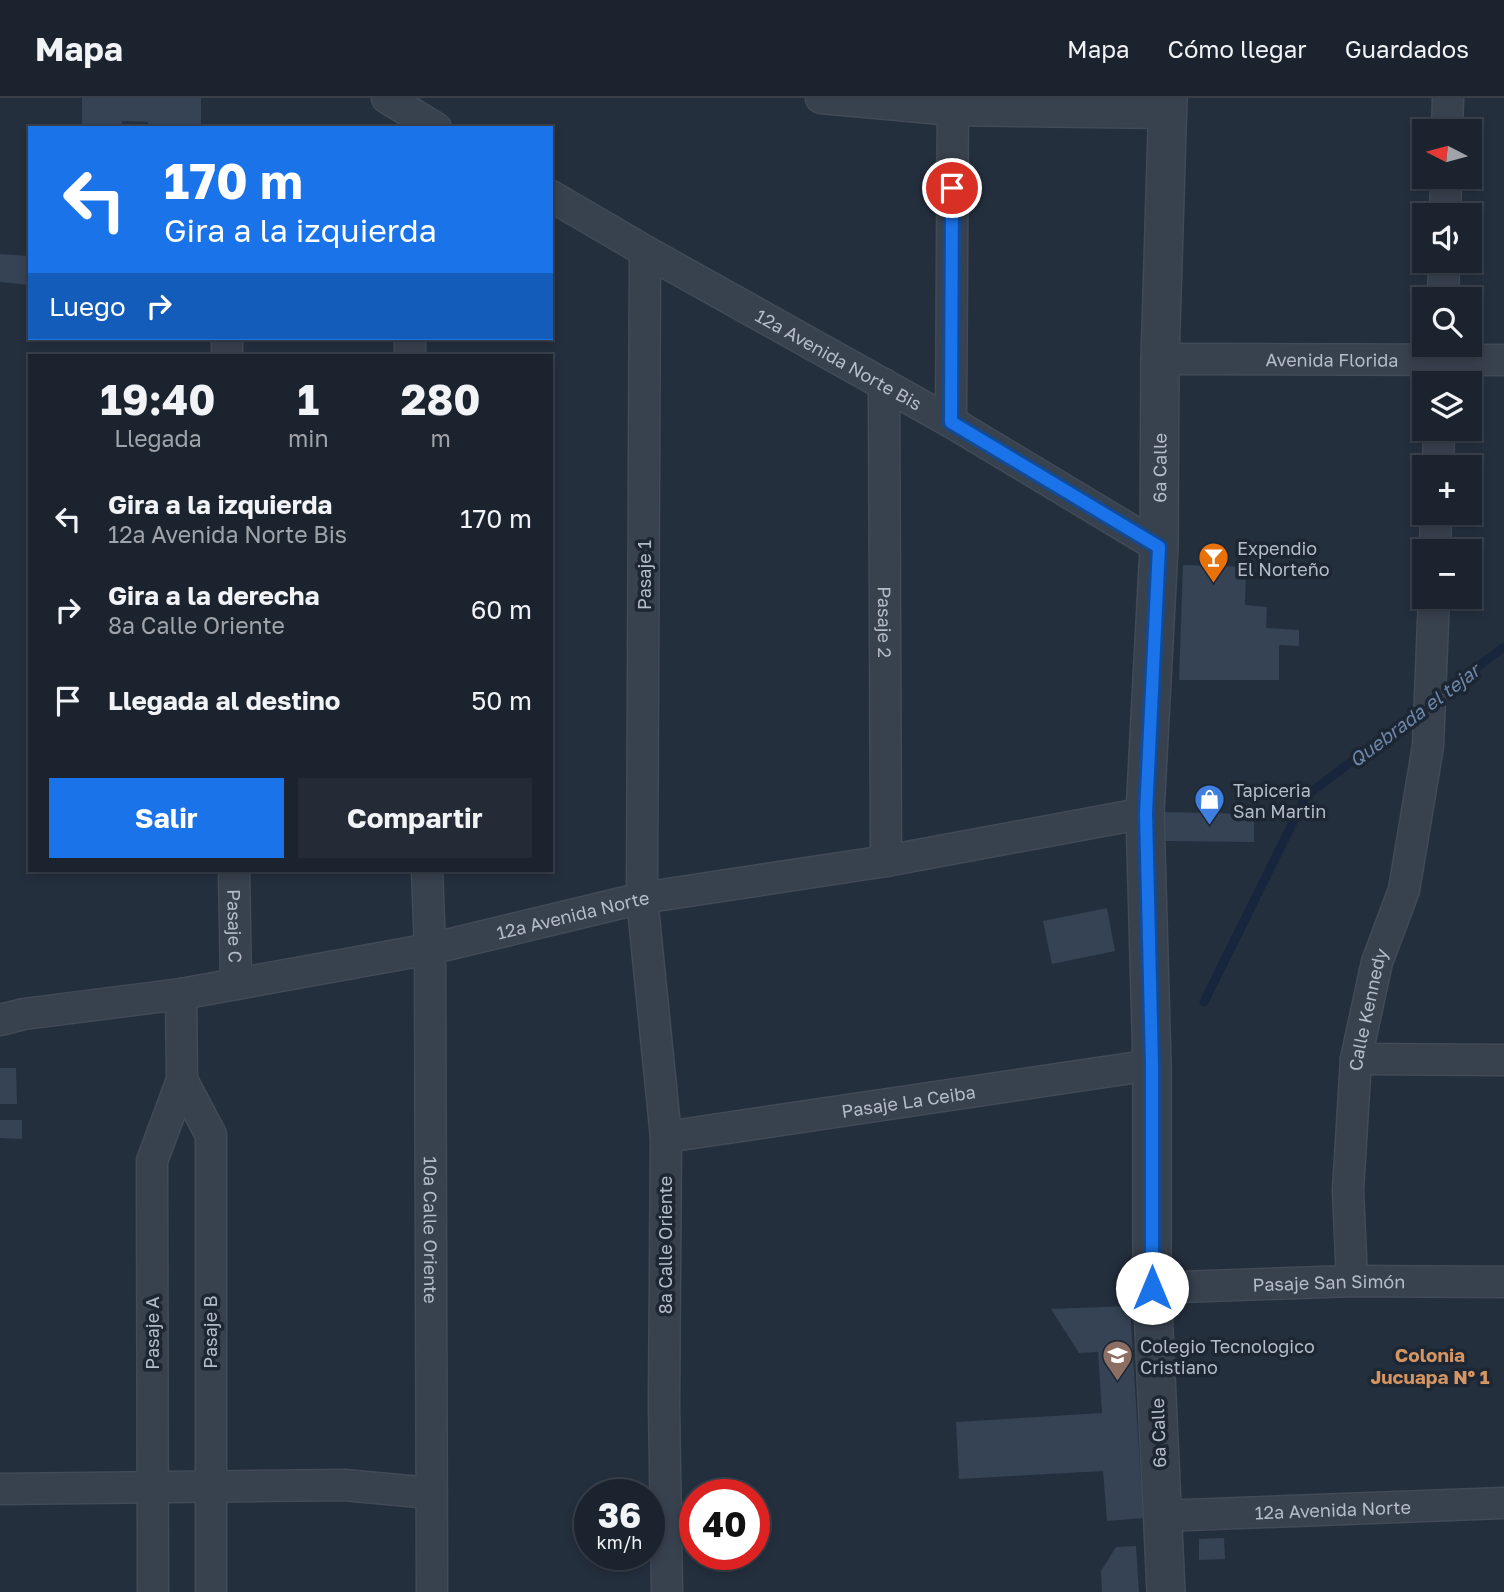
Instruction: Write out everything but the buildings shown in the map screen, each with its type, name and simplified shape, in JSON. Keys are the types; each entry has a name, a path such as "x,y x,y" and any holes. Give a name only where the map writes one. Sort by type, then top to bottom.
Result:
{"street":[{"path":"821,98 953,104 1168,105"},
{"path":"1447,119 1448,98"},
{"path":"951,422 953,104"},
{"name":"6a Calle","path":"1166,1592 1152,1288 1152,1065 1146,813 1159,547 1160,359 1168,105"},
{"path":"397,111 431,126"},
{"name":"12a Avenida Norte Bis","path":"553,197 951,422 1159,547"},
{"name":"Pasaje 1","path":"642,898 645,251"},
{"name":"Avenida Florida","path":"1160,359 1441,362 1504,360"},
{"name":"Pasaje 2","path":"884,384 886,861"},
{"name":"Calle Kennedy","path":"1352,1281 1348,1190 1356,1059 1377,962 1404,890 1428,746 1434,609"},
{"name":"12a Avenida Norte","path":"0,1020 24,1014 181,994 430,949 642,898 886,861 1146,813"},
{"name":"Pasaje C","path":"234,872 236,984"},
{"name":"10a Calle Oriente","path":"427,872 430,949 432,1592"},
{"name":"8a Calle Oriente","path":"642,898 666,1137 664,1405 667,1592"},
{"path":"181,994 182,1080"},
{"path":"1356,1059 1504,1060"},
{"name":"Pasaje La Ceiba","path":"666,1137 1152,1065"},
{"name":"Pasaje B","path":"182,1080 211,1135 211,1592"},
{"name":"Pasaje A","path":"153,1592 152,1161 182,1080"},
{"name":"Pasaje San Simón","path":"1152,1288 1352,1281 1504,1282"},
{"path":"0,1489 344,1485 430,1493"},
{"name":"12a Avenida Norte","path":"1161,1516 1504,1503"}],"waterway":[{"name":"Quebrada el tejar","path":"1436,698 1504,647"},
{"name":"Quebrada el tejar","path":"1204,1002 1306,796 1422,708"}],"place":[{"name":"Expendio El Norteño","path":"1214,585"},
{"name":"Tapiceria San Martin","path":"1210,827"},
{"name":"Colegio Tecnologico Cristiano","path":"1117,1383"}],"district":[{"name":"Colonia Jucuapa Nº 1","path":"1430,1365"}],"route":[{"path":"952,188 951,422 1159,547 1146,813 1152,1065 1152,1288"}]}
